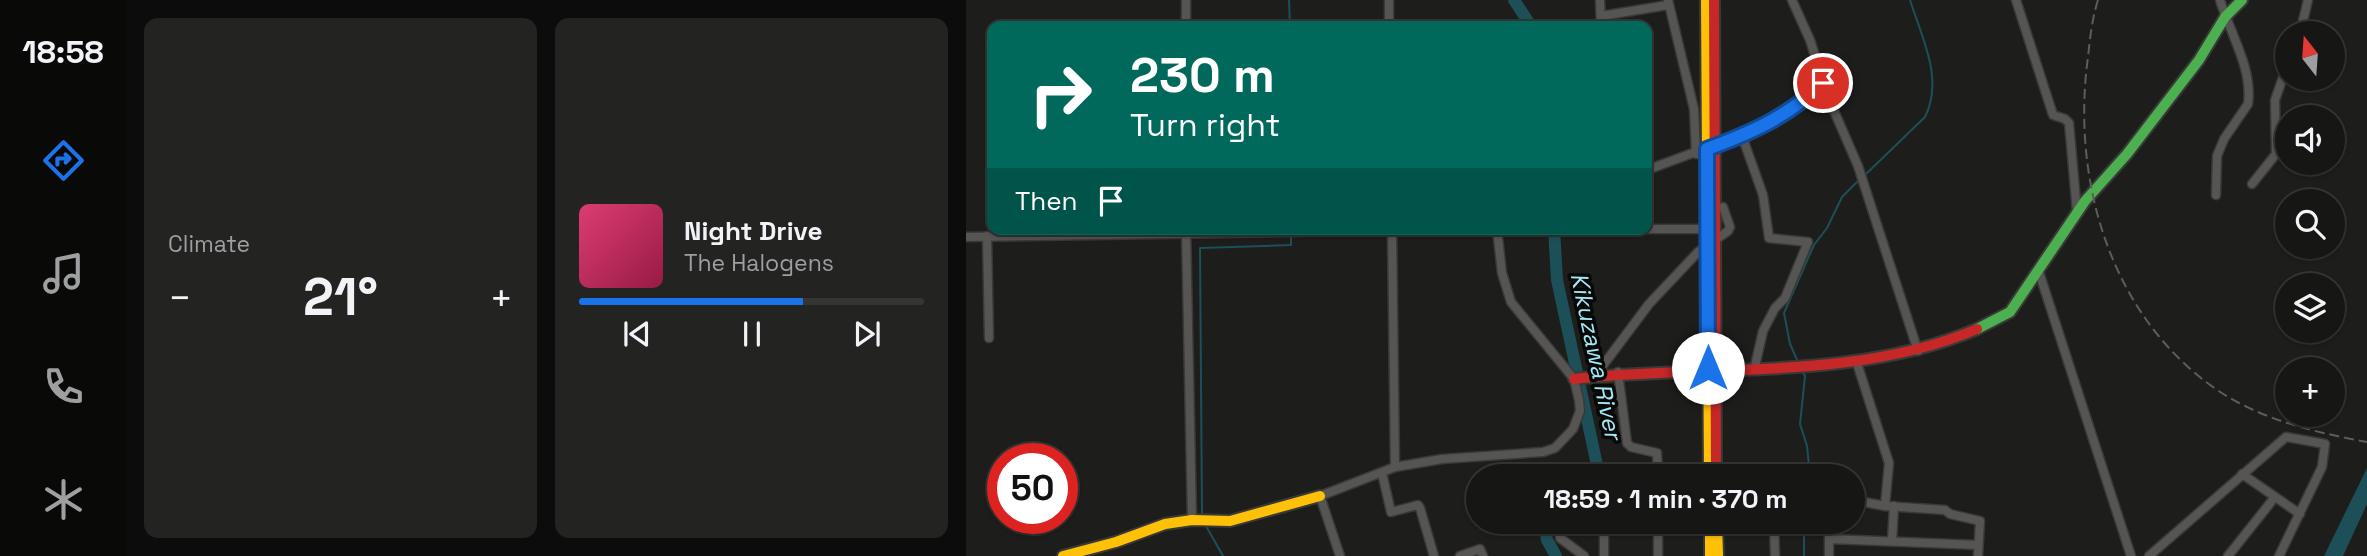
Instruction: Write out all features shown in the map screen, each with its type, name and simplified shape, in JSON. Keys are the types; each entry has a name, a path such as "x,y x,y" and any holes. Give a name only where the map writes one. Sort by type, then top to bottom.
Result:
{"street":[{"path":"1186,0 1186,21"},
{"path":"1389,0 1389,21"},
{"path":"1600,0 1601,21"},
{"path":"1706,0 1706,150 1711,229 1716,464"},
{"path":"1706,150 1714,0"},
{"path":"1792,0 1858,166 1918,351"},
{"path":"2016,0 2053,115 2065,118 2068,123 2077,212"},
{"path":"2216,195 2217,156 2224,138 2248,104 2249,97 2248,79 2220,0"},
{"path":"1574,379 1618,372 1755,366 1799,367 1856,360 1918,351 1984,328 2000,319 2010,312 2077,212 2127,153 2199,60 2225,17 2242,0"},
{"path":"2303,21 2308,0"},
{"path":"1601,16 1668,2 1706,150"},
{"path":"1652,168 1773,123 1804,102 1823,83"},
{"path":"2252,184 2276,154 2275,100 2278,91"},
{"path":"1742,136 1763,195 1769,238 1808,242 1785,298 1775,308 1763,331 1755,366"},
{"path":"1595,376 1633,322 1698,252 1711,245 1730,227 1723,207"},
{"path":"1652,230 1711,229"},
{"path":"966,237 1037,235"},
{"path":"1186,235 1192,520"},
{"path":"1392,235 1395,467"},
{"path":"1063,556 1115,542 1165,524 1192,520 1230,520 1320,496 1395,467 1442,459 1543,452 1555,448 1566,439 1577,422 1579,400 1574,379 1511,302 1502,273 1498,235"},
{"path":"987,236 989,338"},
{"path":"2038,269 2131,556"},
{"path":"1856,360 1889,463 1892,541"},
{"path":"1709,464 1712,368"},
{"path":"1618,372 1627,443 1631,447 1657,453 1657,464"},
{"path":"2152,554 2286,437 2325,444 2322,467 2279,556"},
{"path":"1382,473 1391,512 1418,505 1420,508 1434,556"},
{"path":"2242,474 2300,514"},
{"path":"1320,496 1340,556"},
{"path":"2228,556 2275,498"},
{"path":"1865,502 1945,510 1980,521 1978,556"},
{"path":"1560,534 1560,538 1584,556"},
{"path":"1604,534 1604,556"},
{"path":"1658,534 1658,556"},
{"path":"1710,534 1710,556"},
{"path":"1717,534 1718,556"},
{"path":"1774,534 1775,556"},
{"path":"1829,534 1829,556"},
{"path":"1829,539 1978,545"},
{"path":"1460,556 1480,549 1483,556"},
{"path":"2152,554 2164,556"}],"water":[{"path":"2367,468 2367,504 2343,556 2324,556"}],"waterway":[{"path":"1289,0 1290,21"},
{"name":"Kikuzawa River","path":"1514,0 1528,21"},
{"path":"1865,175 1925,117 1930,103 1932,73 1910,0"},
{"path":"1798,362 1790,344 1784,313 1814,245 1827,228 1842,197 1858,181"},
{"path":"1202,514 1200,248 1291,245 1291,235"},
{"name":"Kikuzawa River","path":"1554,235 1557,280 1597,464"},
{"path":"1802,370 1805,376 1800,424 1807,446 1809,464"},
{"path":"1206,526 1223,556"},
{"name":"Kikuzawa River","path":"1546,534 1556,556"},
{"path":"1804,534 1804,556"}],"railway":[{"path":"2098,0 2084,101 2092,190 2103,232 2119,274 2141,312 2168,347 2201,378 2239,403 2280,421 2367,442"}],"traffic: fast":[{"path":"1977,329 2010,312 2085,201 2127,154 2199,60 2225,17 2242,0"}],"traffic: slow":[{"path":"1706,0 1709,464"},
{"path":"1063,556 1116,542 1165,524 1192,520 1230,521 1320,496"},
{"path":"1710,534 1710,556"},
{"path":"1717,534 1718,556"}],"traffic: jam":[{"path":"1714,0 1716,464"},
{"path":"1574,379 1830,364 1929,346 1977,329"}],"route":[{"path":"1708,368 1707,149 1773,123 1804,102 1823,83"}]}
